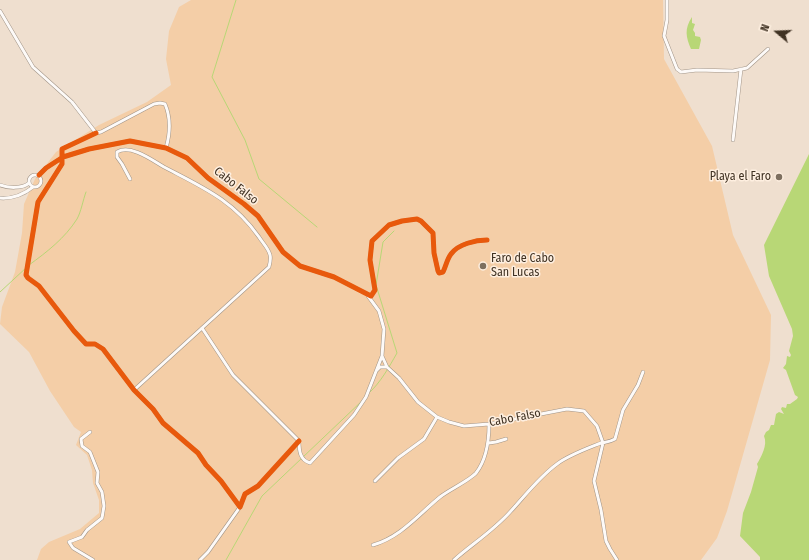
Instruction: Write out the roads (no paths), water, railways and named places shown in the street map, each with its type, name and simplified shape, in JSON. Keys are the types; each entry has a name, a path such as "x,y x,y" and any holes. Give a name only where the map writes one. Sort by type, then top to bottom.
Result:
{"street":[{"path":"667,0 667,20 664,36 677,69 681,72 746,68 768,49"},
{"path":"0,11 33,67 72,102 96,133"},
{"path":"733,140 741,69"},
{"path":"166,148 169,135 169,120 165,104 160,102 101,132 62,149 62,164 38,202 26,274 28,278 39,286 86,344 95,344 103,349 134,390 153,409 163,423 198,453 240,507"},
{"name":"Cabo Falso","path":"63,157 89,149 130,141 166,148 187,158 208,178 258,216 283,252 300,266 334,277 368,295 379,311 384,329 382,356 387,367 399,378 418,402 437,417 464,426 489,424 567,409 584,412 597,426 603,442"},
{"path":"130,179 117,157 117,152 122,149 129,149 149,158 227,202 253,228 270,255 269,267 134,390"},
{"path":"39,175 49,165 63,157"},
{"path":"0,185 18,187 26,185 29,182 31,175 39,175"},
{"path":"0,198 19,196 33,187 37,187 40,184 41,178 39,175"},
{"path":"29,182 33,187"},
{"path":"18,187 19,196"},
{"path":"368,295 372,295 375,290 370,260 372,241 373,238 389,225 414,218 427,226 433,233 434,253 438,271 440,273 443,272 451,254 459,247 481,240 487,240"},
{"path":"202,328 233,375 299,441 299,451 302,458 305,462 310,463 354,415 366,397 382,356"},
{"path":"376,370 380,367 387,367"},
{"path":"454,560 480,540 510,513 539,479 558,463 574,454 603,442 610,442 615,439 623,410 638,385 642,372"},
{"path":"375,481 398,458 424,439 437,417"},
{"path":"373,545 384,542 403,530 441,496 476,474 485,456 489,443 489,424"},
{"path":"90,432 81,439 82,446 90,452 98,472 97,484 102,492 104,506 102,518 87,530 82,537 69,542 73,548 94,560"},
{"path":"489,443 506,439"},
{"path":"200,560 208,552 240,507 245,494 258,486 299,441"},
{"path":"603,442 594,481 602,510 606,541 617,560"}],"waterway":[{"path":"236,0 212,77 245,140 259,179 317,227"},
{"path":"29,265 55,244 72,226 77,219 86,192"},
{"path":"369,393 381,379 397,353 376,285 383,242 394,231"},
{"path":"0,292 27,267"},
{"path":"226,560 262,496 363,400"}],"place":[{"name":"Playa el Faro","path":"779,177"},
{"name":"Faro de Cabo San Lucas","path":"483,266"}]}
